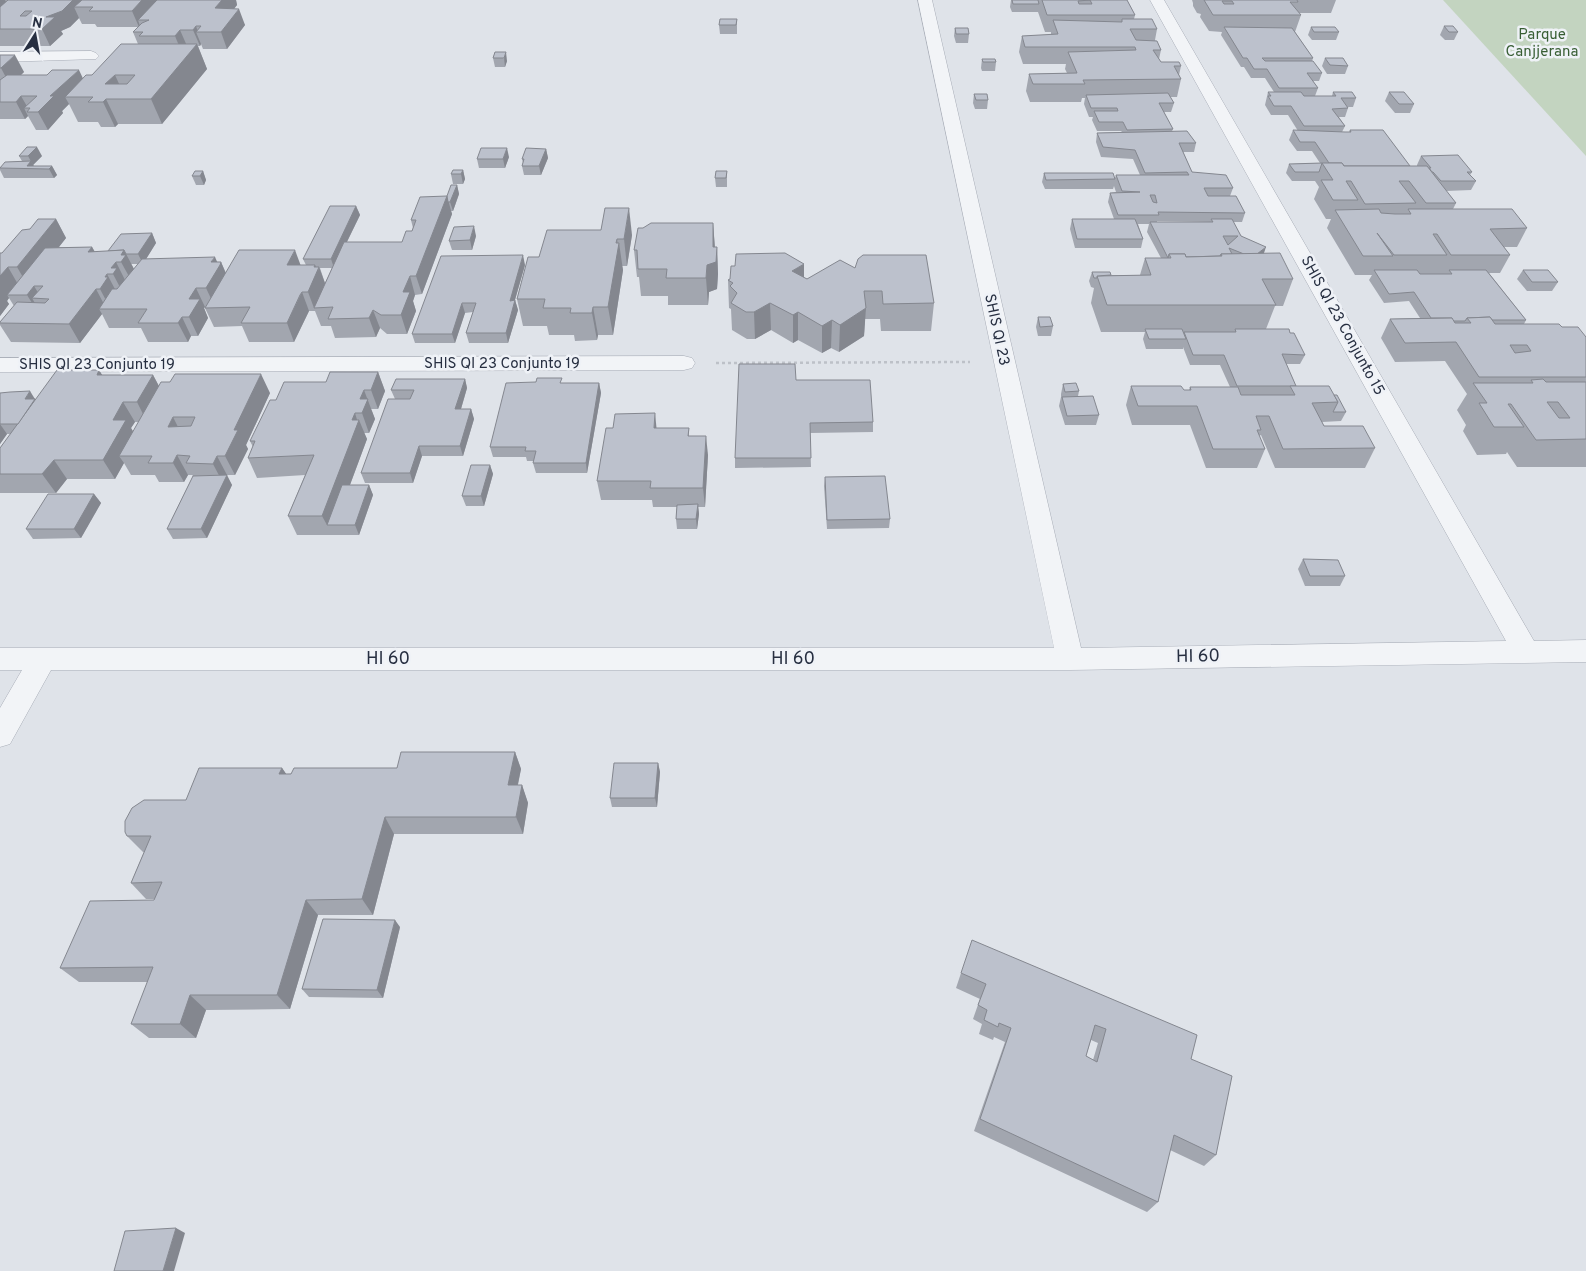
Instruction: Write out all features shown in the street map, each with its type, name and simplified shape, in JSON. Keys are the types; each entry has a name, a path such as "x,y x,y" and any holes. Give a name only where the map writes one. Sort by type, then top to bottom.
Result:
{"street":[{"name":"SHIS QI 23","path":"925,0 1003,362 1070,659"},
{"name":"SHIS QI 23 Conjunto 15","path":"1158,0 1526,652"},
{"path":"0,57 91,56"},
{"name":"SHIS QI 23 Conjunto 19","path":"0,365 684,363"},
{"name":"HI 60","path":"0,659 1070,659 1586,651"},
{"path":"0,735 43,659"}],"path":[{"path":"684,363 1003,362"}],"green space":[{"name":"Parque Canjjerana","path":"1443,0 1586,0 1586,156"}],"building":[{"path":"8,0 73,0 62,11 46,17 55,17 42,29 0,29 0,7","holes":["25,11 32,11 26,16 20,16"]},
{"path":"82,0 142,0 132,11 89,11 93,7 74,7"},
{"path":"157,0 222,0 215,8 239,9 221,32 196,32 201,26 196,26 193,30 180,30 175,36 139,36 143,32 133,32 142,23 149,20 138,20"},
{"path":"1012,0 1038,0 1039,4 1013,4"},
{"path":"1042,0 1090,0 1127,0 1135,15 1047,15","holes":["1090,0 1092,4 1079,4 1078,1"]},
{"path":"1204,0 1297,0 1298,2 1290,2 1301,15 1213,15","holes":["1222,1 1232,1 1234,4 1224,4"]},
{"path":"720,19 737,19 736,25 719,25"},
{"path":"1122,19 1152,19 1157,29 1130,29 1136,40 1157,41 1161,50 1153,50 1161,62 1179,62 1181,66 1174,66 1181,79 1083,80 1085,84 1033,84 1029,74 1077,73 1068,52 1136,50 1135,47 1025,47 1022,36 1058,34 1053,20 1122,22"},
{"path":"1444,26 1453,26 1458,32 1449,32"},
{"path":"1224,27 1292,28 1313,58 1262,58 1265,61 1313,61 1322,73 1307,73 1318,88 1279,88 1267,69 1254,69 1247,58 1243,58"},
{"path":"1311,27 1335,27 1339,32 1314,32"},
{"path":"955,28 968,28 969,34 956,34"},
{"path":"121,44 197,44 151,99 106,99 103,102 88,102 93,97 65,97 86,75 92,75","holes":["115,75 135,75 127,84 105,84"]},
{"path":"495,52 506,52 504,58 493,58"},
{"path":"0,55 15,55 0,68"},
{"path":"1325,58 1343,58 1348,66 1330,65"},
{"path":"982,59 995,59 996,62 983,62"},
{"path":"52,70 79,70 50,96 54,96 38,112 27,112 30,108 24,108 37,96 21,96 16,102 0,102 0,80 7,75 47,75"},
{"path":"1268,92 1301,92 1304,96 1336,96 1333,92 1352,92 1356,98 1341,98 1348,108 1332,109 1345,126 1304,126 1291,106 1274,106 1268,96 1271,96"},
{"path":"1389,92 1404,92 1414,104 1399,104"},
{"path":"1168,93 1174,103 1159,103 1173,129 1127,130 1123,122 1099,122 1094,111 1118,111 1117,108 1091,108 1086,95"},
{"path":"974,94 987,94 988,100 976,100"},
{"path":"1293,130 1351,132 1350,130 1383,130 1410,166 1344,166 1342,163 1329,163 1315,142 1300,142"},
{"path":"1187,131 1196,143 1179,143 1192,172 1226,175 1233,188 1204,188 1208,196 1236,196 1245,213 1158,212 1159,215 1118,215 1110,193 1140,192 1122,191 1116,175 1189,175 1187,172 1145,173 1135,150 1103,147 1097,133","holes":["1150,195 1155,195 1157,203 1153,202"]},
{"path":"27,147 37,147 28,156 19,156"},
{"path":"481,148 507,148 503,159 477,159"},
{"path":"526,148 546,149 539,166 522,166 524,159 522,159"},
{"path":"1458,155 1472,172 1467,172 1476,181 1441,181 1421,156"},
{"path":"31,161 27,166 52,166 49,169 0,168 5,162"},
{"path":"1322,163 1342,163 1344,166 1427,166 1456,203 1426,203 1409,181 1399,181 1416,203 1365,204 1351,181 1346,181 1358,200 1333,200 1321,180 1333,180"},
{"path":"1322,163 1319,172 1295,172 1289,164"},
{"path":"453,170 463,170 461,174 451,174"},
{"path":"195,171 203,171 200,176 192,176"},
{"path":"716,171 727,171 726,178 715,178"},
{"path":"1044,173 1113,173 1115,179 1046,180"},
{"path":"451,185 457,185 450,202 448,202 447,196"},
{"path":"447,196 416,276 410,276 403,292 410,292 401,315 381,315 373,310 369,318 328,319 333,307 314,308 344,242 402,242 406,231 412,231 416,220 411,220 420,197"},
{"path":"330,206 356,206 331,259 303,259"},
{"path":"605,208 629,208 624,239 617,239 616,243 619,243 608,307 593,307 592,313 570,313 571,308 543,308 545,299 517,299 528,257 539,257 547,230 601,230"},
{"path":"1379,209 1381,213 1411,214 1408,209 1512,209 1527,228 1490,229 1510,255 1451,255 1437,234 1433,234 1447,255 1394,255 1377,233 1393,256 1363,256 1335,210"},
{"path":"38,219 56,219 17,267 8,267 0,276 0,253 22,230 30,229"},
{"path":"1072,219 1135,219 1143,239 1077,239"},
{"path":"1211,219 1232,219 1241,236 1266,247 1257,254 1244,254 1229,248 1232,254 1186,257 1185,254 1169,254 1168,258 1150,222 1213,222","holes":["1223,236 1238,236 1228,245"]},
{"path":"651,223 713,223 713,247 717,247 716,262 707,265 706,278 666,278 667,269 638,269 637,250 634,250 638,228 643,228"},
{"path":"474,226 470,240 449,241 454,227"},
{"path":"152,233 138,254 126,254 124,250 108,251 121,234"},
{"path":"92,247 88,252 124,250 121,255 126,255 121,262 116,262 111,268 117,268 113,274 107,274 105,277 108,277 100,289 96,289 69,324 0,323 17,302 45,303 49,299 32,298 43,286 34,286 27,295 7,295 45,248"},
{"path":"239,250 295,250 287,265 315,265 314,267 319,267 308,292 302,292 287,323 241,323 250,307 205,308"},
{"path":"785,253 804,264 792,271 807,279 840,260 855,268 858,259 863,255 926,255 934,303 883,304 882,291 864,291 866,308 840,325 832,320 822,326 798,312 793,315 770,303 754,312 746,312 731,303 737,293 730,286 733,283 728,280 730,279 731,266 735,266 736,254"},
{"path":"1280,253 1293,279 1262,279 1276,305 1107,305 1097,276 1151,275 1145,258 1171,258 1169,254 1185,254 1186,257 1222,256 1221,254"},
{"path":"523,255 510,301 515,300 506,333 466,333 476,303 462,303 452,334 412,334 441,256"},
{"path":"215,257 211,262 221,262 220,265 206,288 196,288 189,299 200,299 189,317 182,317 178,323 138,323 147,309 99,309 112,289 117,289 142,259"},
{"path":"1374,270 1417,270 1420,274 1452,274 1449,270 1486,270 1526,320 1492,320 1490,317 1453,321 1452,318 1431,318 1414,292 1389,294"},
{"path":"1523,270 1548,270 1558,282 1532,282"},
{"path":"1092,272 1110,272 1111,275 1094,278"},
{"path":"1038,317 1050,317 1053,326 1040,327"},
{"path":"1490,317 1495,324 1559,324 1562,327 1578,327 1586,337 1586,377 1479,377 1456,342 1405,343 1390,319 1452,318 1455,323 1471,323 1467,318","holes":["1510,345 1527,345 1531,351 1515,353"]},
{"path":"1145,329 1182,329 1186,339 1149,339"},
{"path":"1235,329 1289,329 1290,333 1294,333 1305,355 1282,354 1296,386 1237,386 1224,355 1193,355 1184,332 1236,332"},
{"path":"739,364 795,364 796,380 870,380 873,422 810,423 811,458 735,458"},
{"path":"57,370 99,370 97,375 153,375 137,402 123,402 113,420 126,420 103,460 54,460 42,474 0,474 0,448"},
{"path":"330,372 378,372 371,390 364,390 360,399 368,399 362,413 355,413 352,420 359,420 322,516 288,516 314,455 248,458 255,441 250,441 270,400 276,400 284,382 326,382"},
{"path":"175,374 261,374 234,430 238,430 225,456 217,456 213,464 186,463 190,456 177,455 173,463 148,463 152,456 119,456 161,382 170,382","holes":["173,417 195,417 191,426 168,427"]},
{"path":"537,378 562,378 560,383 599,383 586,463 533,463 536,451 525,451 526,447 490,447 506,383 536,382"},
{"path":"396,379 465,379 455,409 471,409 460,446 419,446 410,473 361,473 388,399 410,399 414,390 391,390"},
{"path":"1531,380 1586,382 1586,439 1536,440 1511,404 1508,404 1524,427 1494,427 1479,403 1487,403 1473,383 1533,383","holes":["1547,402 1558,402 1570,418 1559,418"]},
{"path":"1076,383 1079,391 1065,392 1063,384"},
{"path":"1131,386 1181,386 1184,390 1191,390 1190,387 1238,387 1241,395 1295,395 1290,386 1329,386 1338,402 1312,403 1324,426 1363,426 1375,448 1283,449 1269,416 1256,416 1261,430 1257,430 1265,449 1213,449 1197,406 1138,406"},
{"path":"30,391 25,399 35,399 18,424 0,424 0,393"},
{"path":"1334,395 1337,395 1346,412 1333,412 1338,402"},
{"path":"1093,396 1099,415 1067,416 1062,397"},
{"path":"655,413 654,428 689,428 688,436 706,436 703,488 650,488 651,481 597,481 606,428 613,428 615,414"},
{"path":"471,465 490,465 481,496 462,496"},
{"path":"227,475 201,529 167,529 193,476"},
{"path":"885,476 890,519 827,520 825,477"},
{"path":"342,485 369,485 355,525 327,525"},
{"path":"48,494 94,494 74,529 26,529"},
{"path":"698,504 696,519 676,519 677,505"},
{"path":"1303,559 1338,560 1345,576 1310,576"},
{"path":"401,752 515,752 508,785 522,785 516,817 385,817 362,899 306,900 277,995 190,995 180,1024 131,1024 153,967 60,968 90,901 154,900 162,882 131,883 151,836 127,836 125,832 125,821 132,808 144,800 186,800 199,768 282,768 279,774 291,774 294,768 397,768"},
{"path":"614,763 658,763 655,798 610,798"},
{"path":"323,919 395,920 377,990 302,989"},
{"path":"972,940 1197,1035 1191,1059 1232,1076 1216,1155 1174,1135 1158,1202 980,1119 1011,1028 999,1023 998,1027 984,1020 987,1010 978,1005 986,984 961,973","holes":["1095,1025 1106,1029 1097,1062 1086,1056"]},
{"path":"176,1228 163,1271 114,1271 125,1231"}]}
